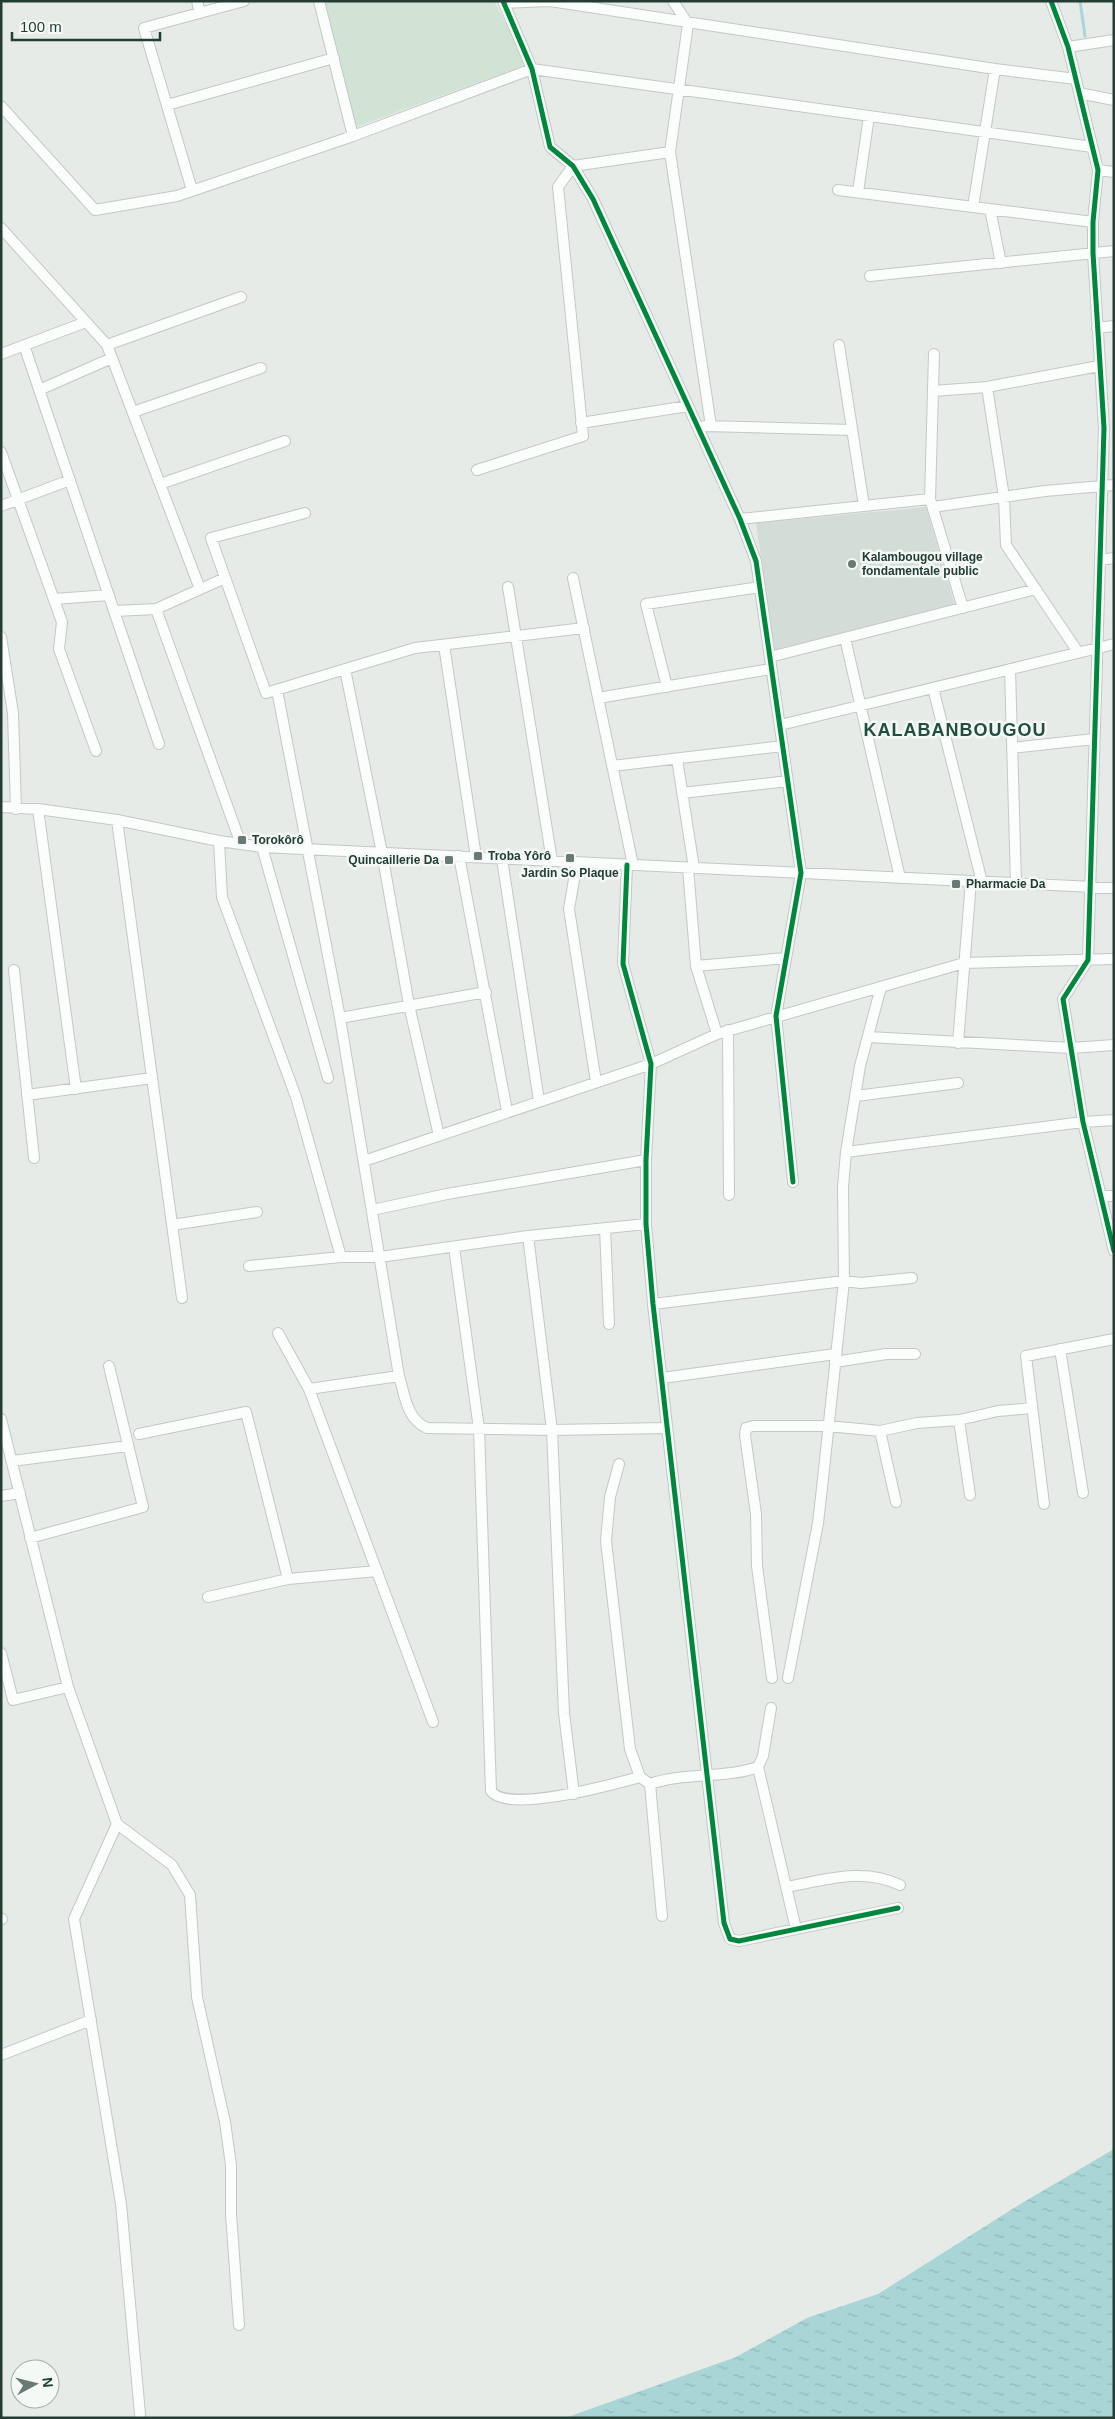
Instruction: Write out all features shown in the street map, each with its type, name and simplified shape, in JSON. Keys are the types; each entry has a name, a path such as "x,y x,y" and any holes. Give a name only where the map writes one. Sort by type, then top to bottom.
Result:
{"street":[{"path":"197,1 200,13"},
{"path":"192,190 144,28 244,1"},
{"path":"319,1 353,136"},
{"path":"793,1182 776,1016 801,873 756,561 740,519 593,199 573,166 550,147 532,69 504,2 550,1 688,24 1076,79"},
{"path":"673,1 688,24 670,152 711,426"},
{"path":"1051,1 1068,47 1098,170 1092,253 1104,428 1088,960 1063,999 1083,1122 1114,1251"},
{"path":"1068,47 1114,40"},
{"path":"167,105 334,58"},
{"path":"1,106 94,210 177,196 353,136 532,69 1092,147"},
{"path":"973,207 995,69"},
{"path":"1079,92 1114,100"},
{"path":"858,192 870,116"},
{"path":"477,470 583,436 558,187 573,166 670,152"},
{"path":"1098,170 1114,172"},
{"path":"838,190 1093,222"},
{"path":"990,209 1001,263"},
{"path":"1,228 107,345 200,589"},
{"path":"870,276 1114,251"},
{"path":"107,345 241,297"},
{"path":"1,354 86,322"},
{"path":"1097,328 1114,326"},
{"path":"839,344 864,506"},
{"path":"24,345 159,744"},
{"path":"934,354 932,503 963,608"},
{"path":"39,390 112,358"},
{"path":"933,391 987,387 1099,366"},
{"path":"133,412 261,368"},
{"path":"987,387 1004,497 1006,546 1078,652"},
{"path":"581,423 688,406"},
{"path":"697,426 852,430"},
{"path":"160,484 285,441"},
{"path":"1,452 62,622 59,649 96,751"},
{"path":"1,506 70,480"},
{"path":"740,519 864,506 1004,497 1114,485"},
{"path":"305,513 211,538 266,693 415,648 584,628"},
{"path":"1100,560 1114,558"},
{"path":"114,611 156,609 225,578"},
{"path":"573,578 612,766 630,865 623,964 651,1064 646,1160 646,1224 653,1304 666,1428 680,1521 724,1923 730,1939 748,1940 898,1908"},
{"path":"667,687 646,604 760,586"},
{"path":"508,587 552,861"},
{"path":"770,657 1036,589"},
{"path":"54,600 109,595"},
{"path":"156,609 241,844"},
{"path":"845,638 900,878"},
{"path":"2,644 13,713 16,809"},
{"path":"780,725 1114,644"},
{"path":"444,645 476,857"},
{"path":"346,669 409,1005 439,1136"},
{"path":"598,698 771,669"},
{"path":"1010,669 1016,884"},
{"path":"933,688 982,882"},
{"path":"277,690 340,1018 399,1376 410,1413 417,1424 427,1428 552,1430 666,1428"},
{"path":"1012,748 1094,739"},
{"path":"612,766 783,746"},
{"path":"676,759 691,868 696,966 717,1034"},
{"path":"682,792 788,781"},
{"path":"1,807 38,809 117,820 219,841 262,847 1114,888"},
{"path":"38,809 76,1089"},
{"path":"117,820 182,1298"},
{"path":"219,841 222,897 296,1097 341,1257"},
{"path":"262,847 328,1078"},
{"path":"459,856 508,1111"},
{"path":"502,858 539,1101"},
{"path":"577,862 569,909 596,1082"},
{"path":"958,1043 970,881"},
{"path":"696,966 786,958"},
{"path":"364,1161 651,1064 728,1030 964,963 1114,959"},
{"path":"14,970 34,1158"},
{"path":"788,1678 818,1523 844,1281 843,1187 846,1152 868,1037 881,987"},
{"path":"340,1018 486,992"},
{"path":"728,1030 729,1195"},
{"path":"868,1037 1071,1048 1114,1045"},
{"path":"27,1095 152,1078"},
{"path":"856,1096 958,1082"},
{"path":"846,1152 1083,1122 1114,1120"},
{"path":"372,1210 447,1194 646,1160"},
{"path":"1101,1196 1114,1196"},
{"path":"172,1225 257,1212"},
{"path":"249,1266 341,1257 380,1257 528,1236 646,1224"},
{"path":"606,1228 609,1324"},
{"path":"528,1236 552,1430 564,1713 574,1794"},
{"path":"454,1247 479,1429 491,1791 500,1798 560,1797 640,1777"},
{"path":"653,1304 844,1281 861,1283 912,1278"},
{"path":"278,1333 309,1389 434,1722"},
{"path":"1044,1504 1026,1356 1114,1339"},
{"path":"1060,1349 1083,1493"},
{"path":"662,1378 835,1358 915,1354"},
{"path":"30,1538 143,1507 110,1366"},
{"path":"309,1389 399,1376"},
{"path":"772,1678 757,1566 756,1514 745,1435 746,1428 753,1426 828,1426 880,1431 917,1423 960,1420 998,1411 1032,1408"},
{"path":"139,1434 246,1412 288,1579"},
{"path":"1,1419 68,1687 117,1824 172,1866 190,1894 197,1997 225,2122 231,2165 231,2214 239,2325"},
{"path":"960,1420 970,1495"},
{"path":"880,1431 896,1502"},
{"path":"12,1461 128,1446"},
{"path":"619,1464 610,1497 607,1557 630,1748 640,1777 650,1784 709,1774 748,1771 758,1767"},
{"path":"1,1496 20,1493"},
{"path":"208,1597 288,1579 377,1571"},
{"path":"1,1653 13,1700 68,1687"},
{"path":"771,1708 763,1756 758,1767 796,1929"},
{"path":"650,1784 662,1916"},
{"path":"117,1824 74,1919 121,2204 140,2414"},
{"path":"787,1888 842,1877 864,1875 890,1880 900,1885"},
{"path":"1,2055 91,2020"}],"shaded area":[{"name":"Kalambougou village fondamentale public","path":"926,507 955,605 774,650 756,523"}],"green space":[{"path":"324,1 494,1 528,64 356,127"}],"water":[{"path":"1114,2149 1114,2418 565,2418 736,2357 807,2318 878,2294 1022,2203"}],"waterway":[{"path":"1080,1 1085,36"}],"cycle path":[{"path":"503,1 532,69 550,147 573,166 593,199 740,519 756,561 801,873 776,1016 793,1182"},
{"path":"1051,1 1068,47 1098,170 1093,222 1093,253 1104,428 1088,960 1063,999 1083,1122 1114,1251"},
{"path":"627,865 623,964 651,1064 646,1160 646,1224 653,1304 724,1923 730,1939 739,1941 898,1908"}],"place":[{"name":"Kalambougou village fondamentale public","path":"852,564"},
{"name":"Torokôrô","path":"242,840"},
{"name":"Troba Yôrô","path":"478,856"},
{"name":"Jardin So Plaque","path":"570,858"},
{"name":"Quincaillerie Da","path":"449,860"},
{"name":"Pharmacie Da","path":"956,884"}],"district":[{"name":"KALABANBOUGOU","path":"955,730"}]}
